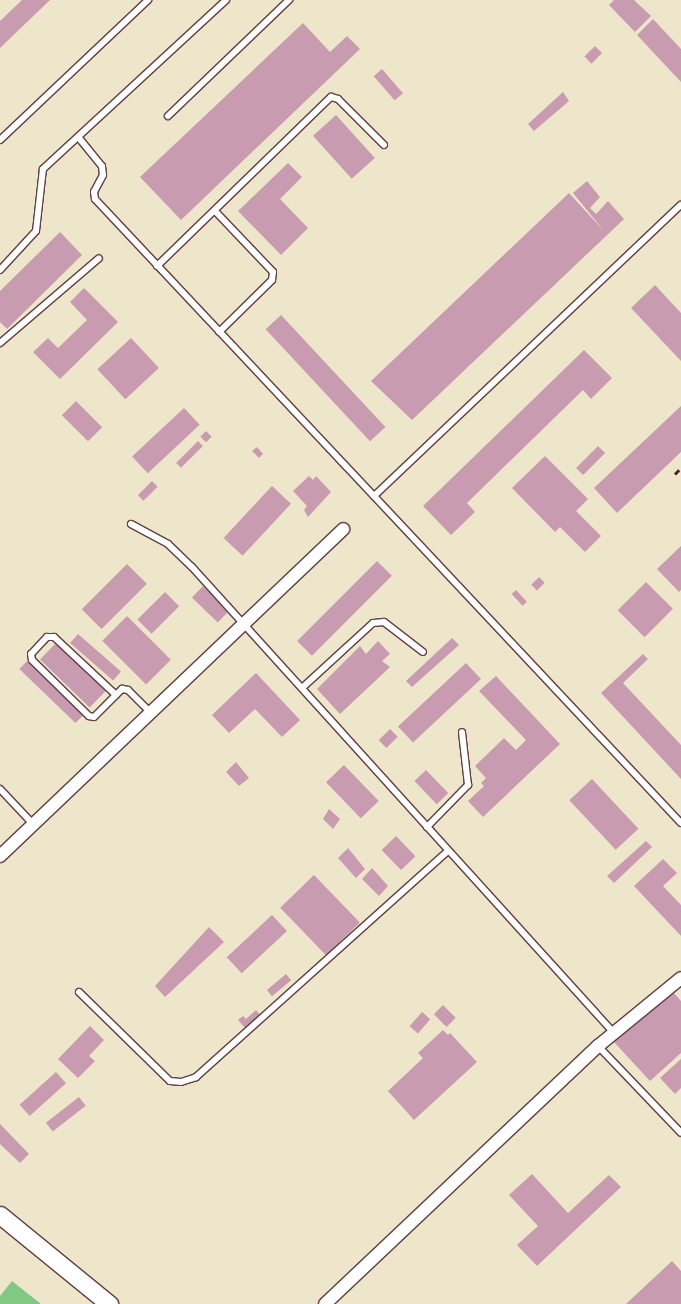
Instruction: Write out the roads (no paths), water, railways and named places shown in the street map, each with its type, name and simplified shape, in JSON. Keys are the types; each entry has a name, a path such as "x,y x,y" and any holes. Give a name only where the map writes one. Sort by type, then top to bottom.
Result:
{"street":[{"path":"0,856 343,529"},
{"path":"325,1304 598,1046 681,978"},
{"path":"0,1215 109,1304"}],"lane":[{"path":"0,140 148,0"},
{"path":"0,270 36,232 43,169 79,138 226,0"},
{"path":"168,116 289,0"},
{"path":"157,266 216,211 331,97 338,99 384,145"},
{"path":"79,138 102,166 103,174 94,192 95,199 681,823"},
{"path":"374,496 681,205"},
{"path":"216,211 273,272 272,280 219,332"},
{"path":"0,342 99,258"},
{"path":"131,524 168,544 243,623 614,1033"},
{"path":"302,688 373,623 384,622 423,652"},
{"path":"116,695 54,637 47,637 31,654 32,660 89,716 94,717 116,695 128,690 150,712"},
{"path":"427,827 468,785 462,732"},
{"path":"0,789 33,824"},
{"path":"79,992 170,1081 181,1082 196,1077 448,851"},
{"path":"598,1046 681,1133"},
{"path":"675,1127 681,1122"}],"railway":[{"path":"675,474 681,468"}]}
